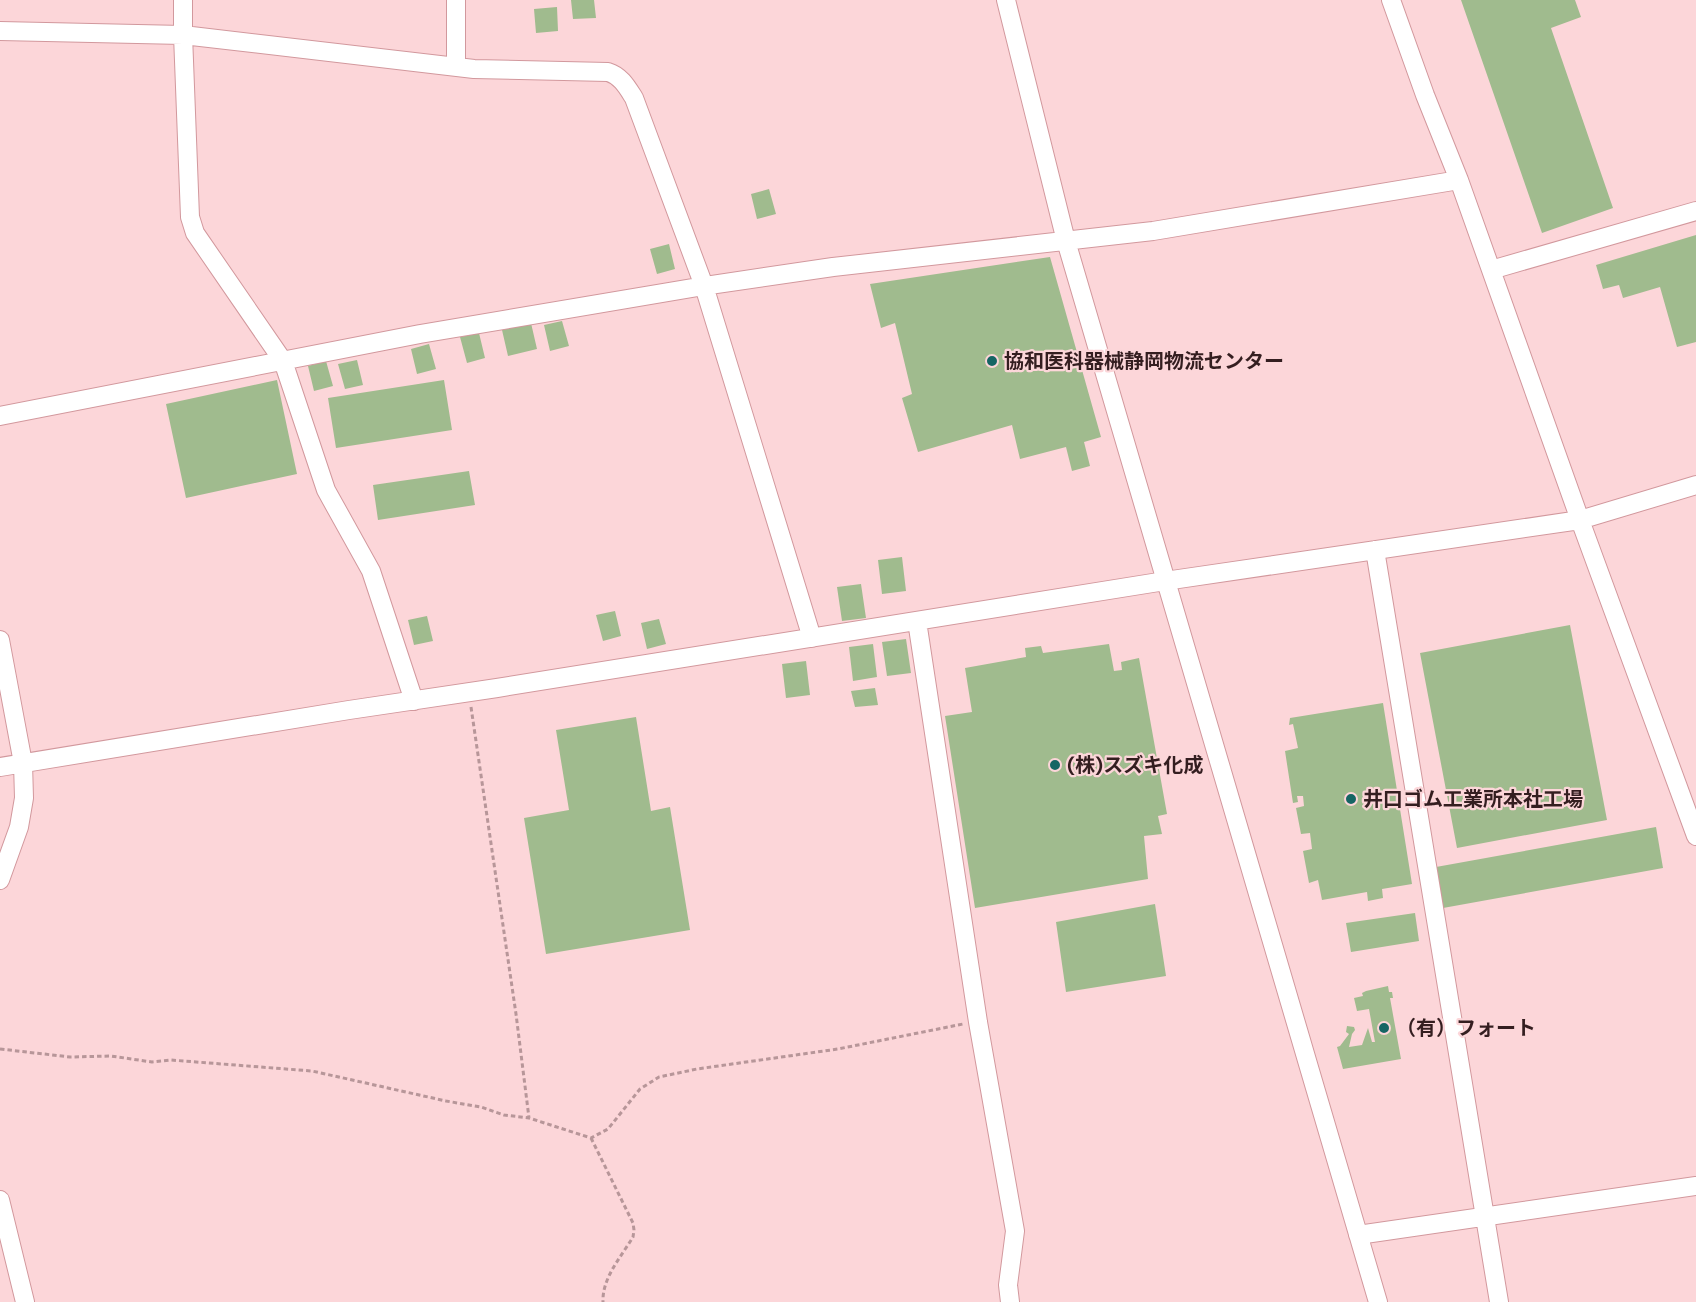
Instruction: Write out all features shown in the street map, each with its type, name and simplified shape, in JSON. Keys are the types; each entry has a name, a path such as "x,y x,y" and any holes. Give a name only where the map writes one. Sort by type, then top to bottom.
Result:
{"street":[{"path":"183,0 190,217 195,233 283,361 326,490 371,571 414,700"},
{"path":"456,0 456,65"},
{"path":"1006,0 1066,241 1378,1302"},
{"path":"1391,0 1459,180 1696,836"},
{"path":"0,31 183,35 456,65 474,69 608,72 623,81 634,98 704,286 812,638"},
{"path":"0,416 420,334 704,286 833,267 1152,231 1459,180"},
{"path":"1491,270 1696,211"},
{"path":"0,767 1165,581 1580,520 1696,485"},
{"path":"1375,550 1499,1302"},
{"path":"917,621 978,1022 1015,1231 1008,1285 1010,1302"},
{"path":"0,640 23,764 24,798 19,827 0,880"},
{"path":"1358,1235 1696,1186"},
{"path":"0,1200 25,1302"}],"path":[{"path":"469,693 529,1118"},
{"path":"0,1049 70,1057 111,1056 152,1062 171,1060 312,1071 481,1107 504,1115 529,1118 591,1138 608,1129 640,1089 659,1077 696,1069 838,1049 978,1022"},
{"path":"591,1138 633,1223 634,1230 633,1237 607,1280 603,1302"}],"building":[{"path":"571,0 594,0 596,18 573,19"},
{"path":"1461,0 1575,0 1581,17 1551,28 1613,208 1542,233"},
{"path":"557,7 558,31 536,33 534,9"},
{"path":"769,189 776,214 757,219 751,194"},
{"path":"1696,235 1696,342 1677,347 1660,287 1623,298 1619,285 1603,289 1596,265"},
{"path":"669,244 675,269 657,274 650,249"},
{"name":"協和医科器械静岡物流センター","path":"1050,257 1101,437 1084,442 1090,466 1072,471 1066,447 1020,459 1012,425 918,452 902,398 912,394 895,323 881,328 870,284"},
{"path":"562,321 569,346 550,351 544,325"},
{"path":"531,323 537,349 508,356 502,330"},
{"path":"479,333 485,358 467,363 460,337"},
{"path":"429,344 436,369 417,374 411,349"},
{"path":"357,360 363,385 345,389 338,364"},
{"path":"326,361 333,386 314,391 308,366"},
{"path":"277,380 297,474 186,498 166,404"},
{"path":"444,380 452,430 336,448 328,398"},
{"path":"469,471 475,505 378,520 373,485"},
{"path":"902,557 906,591 882,594 878,560"},
{"path":"861,584 866,618 842,621 837,587"},
{"path":"615,611 621,636 603,641 596,615"},
{"path":"427,616 433,641 414,645 408,620"},
{"path":"659,619 666,644 647,649 641,623"},
{"path":"1570,625 1607,820 1457,848 1420,653"},
{"path":"906,639 911,673 887,676 882,642"},
{"path":"873,644 877,677 853,681 849,647"},
{"name":"(株)スズキ化成","path":"1109,644 1114,671 1122,670 1121,662 1139,658 1167,814 1158,816 1162,834 1144,836 1148,879 975,908 945,716 972,712 965,668 1026,657 1025,648 1041,646 1043,653"},
{"path":"806,661 810,695 786,698 782,664"},
{"path":"875,688 878,705 855,707 851,691"},
{"name":"井口ゴム工業所本社工場","path":"1383,703 1412,884 1382,889 1383,898 1368,901 1367,892 1322,900 1318,880 1309,883 1303,851 1312,849 1310,833 1301,834 1296,808 1304,806 1303,796 1297,796 1298,802 1293,803 1285,751 1298,748 1293,724 1289,725 1290,718"},
{"path":"636,717 651,811 670,807 690,930 546,954 524,818 569,810 556,730"},
{"path":"1656,827 1663,868 1443,908 1436,867"},
{"path":"1155,904 1166,976 1066,992 1056,922"},
{"path":"1415,913 1419,941 1351,952 1346,923"},
{"name":"（有）フォート","path":"1388,986 1389,992 1392,992 1393,998 1390,998 1401,1059 1343,1069 1337,1047 1349,1034 1346,1032 1347,1026 1354,1027 1355,1030 1349,1047 1362,1045 1368,1028 1372,1042 1375,1042 1369,1009 1357,1011 1354,998 1363,996 1362,993 1366,991"}],"place":[{"name":"協和医科器械静岡物流センター","path":"992,361"},
{"name":"(株)スズキ化成","path":"1055,765"},
{"name":"井口ゴム工業所本社工場","path":"1351,799"},
{"name":"（有）フォート","path":"1384,1028"}]}
